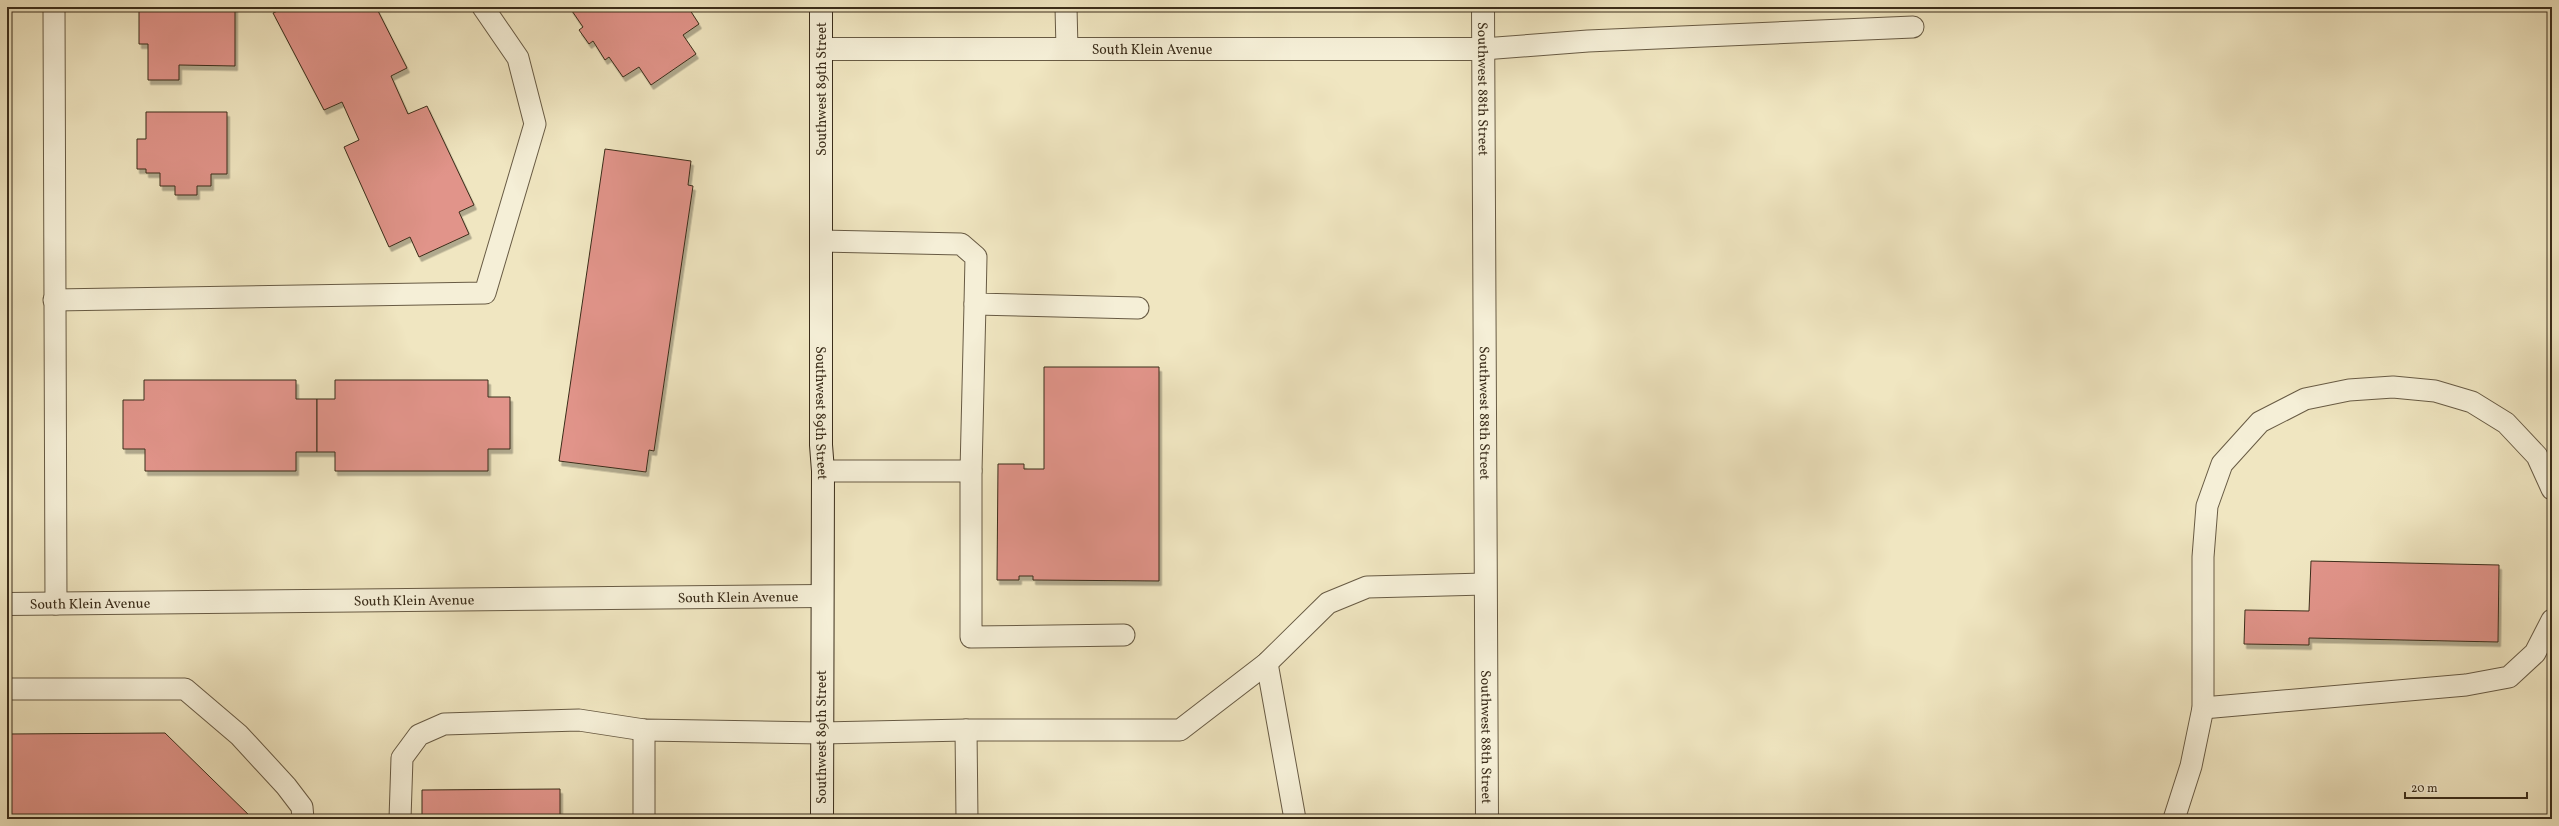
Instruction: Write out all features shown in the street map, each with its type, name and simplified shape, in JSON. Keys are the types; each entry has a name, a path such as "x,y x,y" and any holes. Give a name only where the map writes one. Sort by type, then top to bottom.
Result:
{"street":[{"name":"Southwest 89th Street","path":"820,7 821,445 823,471 821,596 822,819"},
{"name":"Southwest 88th Street","path":"1483,7 1486,819"},
{"name":"South Klein Avenue","path":"821,49 1483,49"},
{"name":"South Klein Avenue","path":"7,604 821,596"}],"lane":[{"path":"54,7 56,604"},
{"path":"54,300 486,293 535,124 518,58 483,7"},
{"path":"1066,7 1067,49"},
{"path":"1483,49 1588,41 1913,27"},
{"path":"821,241 961,244 976,257 971,471 971,638 1124,635"},
{"path":"975,304 1138,308"},
{"path":"2174,819 2191,766 2203,708 2203,557 2207,506 2222,464 2260,422 2305,399 2349,390 2393,387 2435,391 2472,402 2506,423 2537,456 2552,489"},
{"path":"823,471 971,471"},
{"path":"400,819 402,758 419,735 444,724 579,720 644,730 821,733 966,730 1180,730 1267,664 1328,603 1367,586 1485,584"},
{"path":"2203,708 2466,684 2510,677 2535,653 2552,620"},
{"path":"1267,664 1295,819"},
{"path":"7,689 185,690 239,735 286,786 302,807 303,819"},
{"path":"644,730 644,819"},
{"path":"966,730 967,819"}],"building":[{"path":"139,7 235,7 235,66 179,65 179,80 148,80 148,44 139,44"},
{"path":"287,7 376,7 407,68 391,76 408,114 427,106 474,205 459,212 469,234 419,257 410,237 389,247 344,147 359,140 342,102 324,110 273,13"},
{"path":"688,7 699,24 683,35 696,54 651,85 639,67 623,77 609,57 605,60 593,41 589,44 579,30 583,27 570,8"},
{"path":"146,112 227,112 227,174 211,174 211,186 197,186 197,195 175,195 175,186 160,186 160,173 146,173 146,169 137,169 137,139 146,139"},
{"path":"605,149 691,161 688,185 693,186 654,451 649,450 646,472 559,461"},
{"path":"1044,367 1159,367 1159,581 1033,580 1033,576 1019,576 1019,580 997,580 998,464 1024,464 1024,469 1044,469"},
{"path":"144,380 296,380 296,399 317,399 317,452 296,452 296,471 145,471 145,449 123,449 123,400 144,400"},
{"path":"335,380 488,380 488,397 510,397 510,449 488,449 488,471 335,471 335,452 317,452 317,399 335,399"},
{"path":"2311,561 2499,565 2498,642 2309,638 2309,645 2244,644 2245,610 2309,611"},
{"path":"165,733 253,819 7,819 7,734"},
{"path":"560,789 560,819 422,819 422,790"}]}
